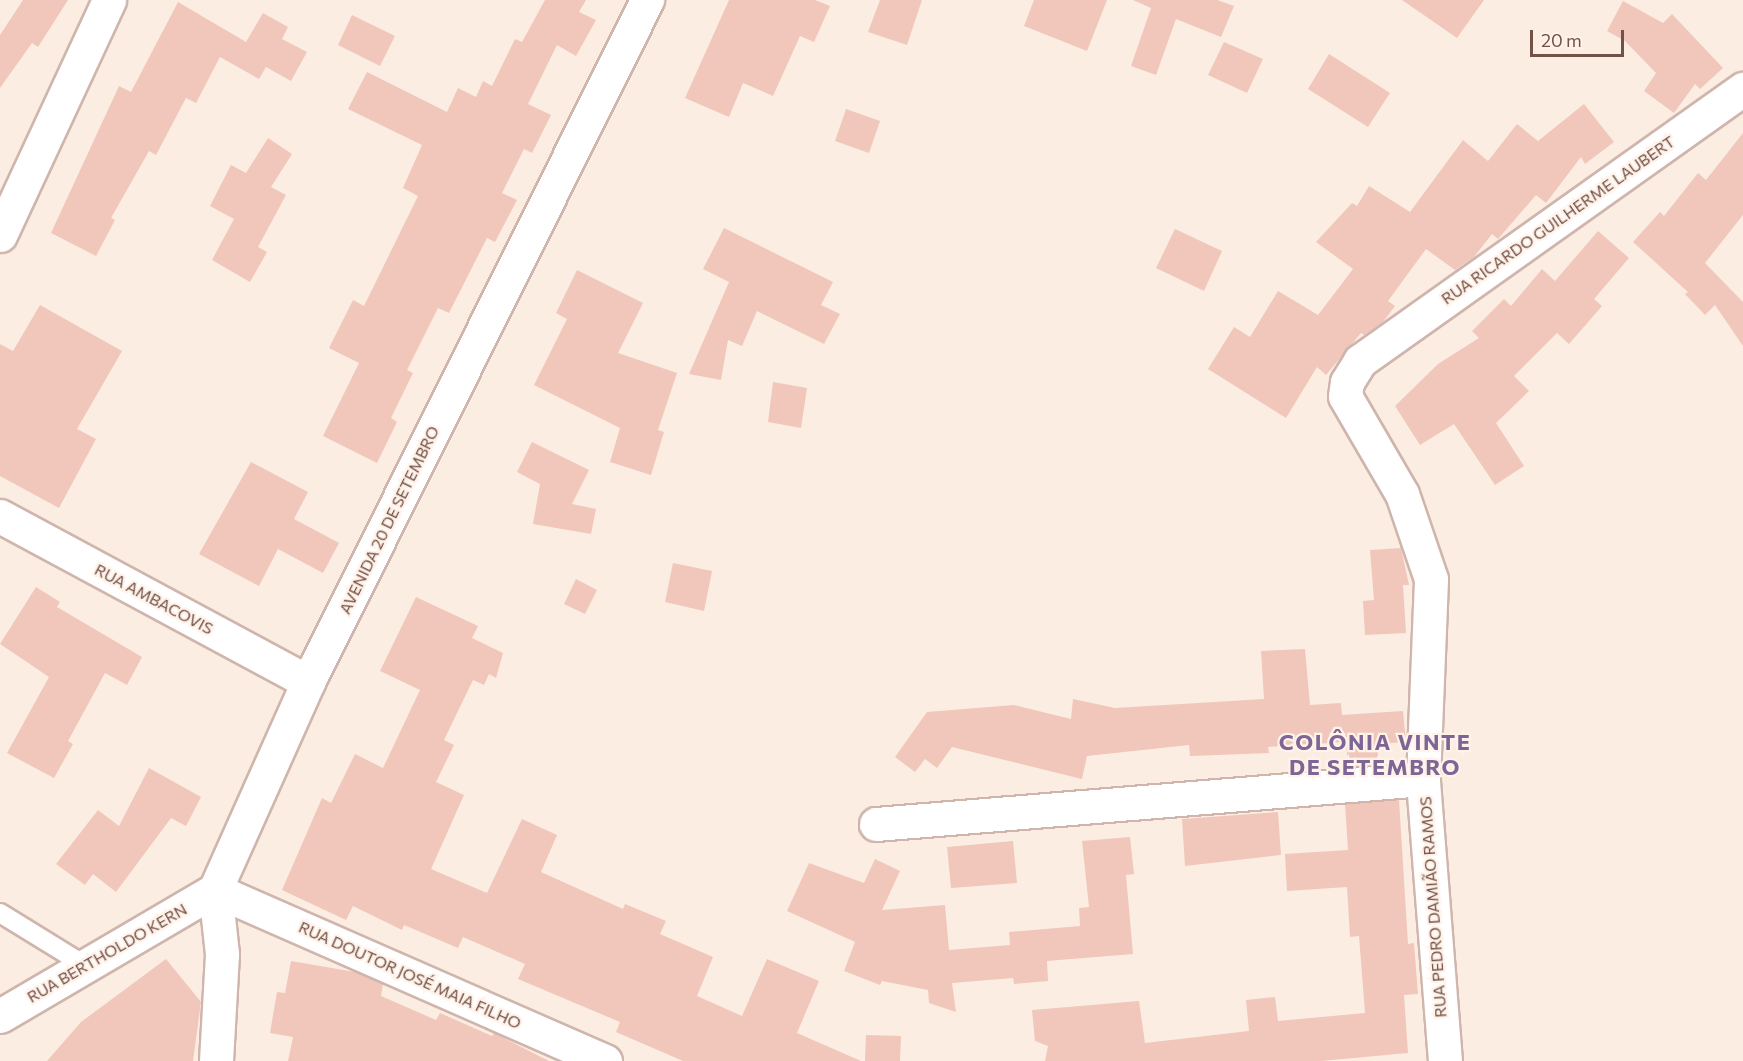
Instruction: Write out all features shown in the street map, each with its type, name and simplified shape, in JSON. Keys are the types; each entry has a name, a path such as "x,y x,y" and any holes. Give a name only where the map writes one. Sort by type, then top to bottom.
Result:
{"street":[{"path":"0,235 109,0"},
{"name":"AVENIDA 20 DE SETEMBRO","path":"214,890 308,682 647,0"},
{"name":"RUA RICARDO GUILHERME LAUBERT","path":"1373,352 1743,89"},
{"name":"RUA PEDRO DAMIÃO RAMOS","path":"1373,352 1360,361 1347,382 1345,396 1402,494 1431,579 1423,779 1445,1061"},
{"name":"RUA AMBACOVIS","path":"0,516 308,682"},
{"path":"876,825 1423,779"},
{"path":"214,890 222,954 216,1061"},
{"name":"RUA BERTHOLDO KERN","path":"0,1016 83,964 214,890"},
{"name":"RUA DOUTOR JOSÉ MAIA FILHO","path":"214,890 604,1061"}],"lane":[{"path":"0,913 83,964"}],"building":[{"path":"23,0 68,0 38,47 32,43 0,88 0,35"},
{"path":"545,0 586,0 579,12 596,20 576,56 557,45 528,104 551,115 532,153 524,149 502,193 517,200 495,242 487,238 449,313 438,308 407,370 413,373 391,418 397,422 377,463 323,436 359,363 329,348 353,300 364,306 418,196 403,188 422,145 348,109 367,72 447,112 458,88 476,97 483,81 492,86 515,39 522,42"},
{"path":"729,0 815,0 830,6 814,42 800,36 773,96 743,83 729,117 685,98"},
{"path":"880,0 922,0 907,45 868,32"},
{"path":"1034,0 1107,0 1087,51 1024,26"},
{"path":"1133,0 1217,0 1234,6 1221,37 1176,19 1156,75 1131,66 1151,8"},
{"path":"1402,0 1484,0 1457,38"},
{"path":"1623,1 1663,23 1672,14 1723,68 1700,89 1695,84 1674,113 1644,91 1656,73 1625,41 1607,31"},
{"path":"178,2 246,42 263,13 288,27 282,39 307,52 291,81 266,67 259,79 220,57 196,103 186,98 156,155 149,151 111,218 115,220 96,256 51,233 119,86 131,92"},
{"path":"352,15 395,36 380,66 338,45"},
{"path":"1224,42 1263,59 1247,93 1208,75"},
{"path":"1329,54 1390,93 1368,127 1308,89"},
{"path":"1584,104 1614,142 1585,164 1581,157 1546,203 1536,195 1498,239 1492,234 1474,257 1455,270 1426,249 1388,301 1395,306 1383,322 1364,335 1361,333 1326,375 1317,367 1286,418 1208,369 1234,327 1250,337 1278,291 1318,315 1353,269 1316,242 1352,203 1357,206 1369,186 1410,212 1463,140 1488,161 1517,124 1538,141"},
{"path":"846,109 880,121 869,153 835,141"},
{"path":"1743,133 1743,215 1705,263 1743,302 1743,346 1715,305 1705,315 1685,294 1688,292 1633,242 1660,212 1664,216 1698,173 1706,180"},
{"path":"268,138 292,154 271,187 286,195 258,247 267,252 250,282 212,260 234,219 210,206 231,165 246,173"},
{"path":"724,228 833,282 821,305 840,314 824,344 757,311 742,346 728,340 721,380 689,374 729,282 703,269"},
{"path":"1175,229 1222,251 1204,291 1156,268"},
{"path":"1598,231 1629,258 1594,299 1602,306 1569,344 1557,333 1514,376 1529,391 1496,423 1524,466 1495,485 1454,424 1420,445 1395,406 1438,364 1479,338 1472,331 1504,299 1511,306 1542,269 1555,281"},
{"path":"577,270 643,303 618,353 677,373 658,430 664,432 651,475 610,462 620,428 534,385 567,319 556,313"},
{"path":"40,305 122,351 77,429 96,439 59,508 0,476 0,344 13,351"},
{"path":"773,382 807,388 801,428 768,422"},
{"path":"532,442 589,470 572,504 596,509 591,534 533,524 540,484 517,472"},
{"path":"251,462 308,492 294,519 339,543 323,573 278,549 259,586 199,554"},
{"path":"1401,548 1409,585 1403,585 1406,633 1365,635 1363,601 1374,600 1370,550"},
{"path":"673,563 712,571 704,611 665,602"},
{"path":"576,579 597,590 585,614 564,604"},
{"path":"36,587 60,602 57,607 142,657 127,685 105,673 68,741 73,744 54,778 7,753 49,677 0,644"},
{"path":"416,597 478,626 472,638 503,653 496,678 489,674 484,685 473,680 444,740 454,745 436,782 464,795 431,869 487,893 522,819 557,835 541,872 623,909 625,904 666,921 660,934 713,957 697,996 742,1016 767,959 819,981 797,1033 861,1061 683,1061 616,1032 620,1022 518,979 525,964 463,937 458,948 404,925 402,930 353,906 346,920 282,890 322,798 331,803 355,754 383,768 420,690 380,671"},
{"path":"1305,649 1310,705 1341,703 1342,715 1403,711 1406,742 1377,744 1379,764 1348,766 1346,742 1268,747 1269,753 1190,756 1189,745 1087,756 1082,779 952,747 937,768 925,759 915,772 895,757 927,712 1014,705 1071,719 1073,699 1115,708 1264,699 1261,651"},
{"path":"149,768 201,797 186,826 171,818 116,892 93,874 85,885 56,864 98,810 119,826"},
{"path":"1399,800 1408,944 1414,943 1418,994 1404,995 1408,1053 1321,1061 1045,1061 1048,1046 1035,1041 1032,1010 1139,1001 1145,1043 1249,1031 1246,1000 1275,997 1278,1021 1365,1013 1359,936 1350,937 1347,887 1287,891 1285,854 1348,850 1345,804"},
{"path":"1278,812 1281,855 1185,866 1182,819"},
{"path":"1130,837 1134,874 1126,875 1133,954 1047,961 1048,981 1014,984 1013,978 952,983 956,1012 929,1003 928,990 882,981 880,985 844,971 855,942 787,911 809,863 864,883 875,859 900,871 882,910 945,905 949,950 1010,945 1009,932 1080,926 1079,908 1089,907 1082,841"},
{"path":"1013,841 1017,883 951,888 947,847"},
{"path":"166,959 201,1002 193,1061 47,1061 81,1022"},
{"path":"291,961 355,972 383,984 381,996 436,1020 440,1013 492,1036 494,1033 549,1061 288,1061 293,1037 270,1033 277,992 285,993"},
{"path":"866,1035 901,1036 900,1061 865,1061"}],"district":[{"name":"COLÔNIA VINTE DE SETEMBRO","path":"1375,754"}]}
